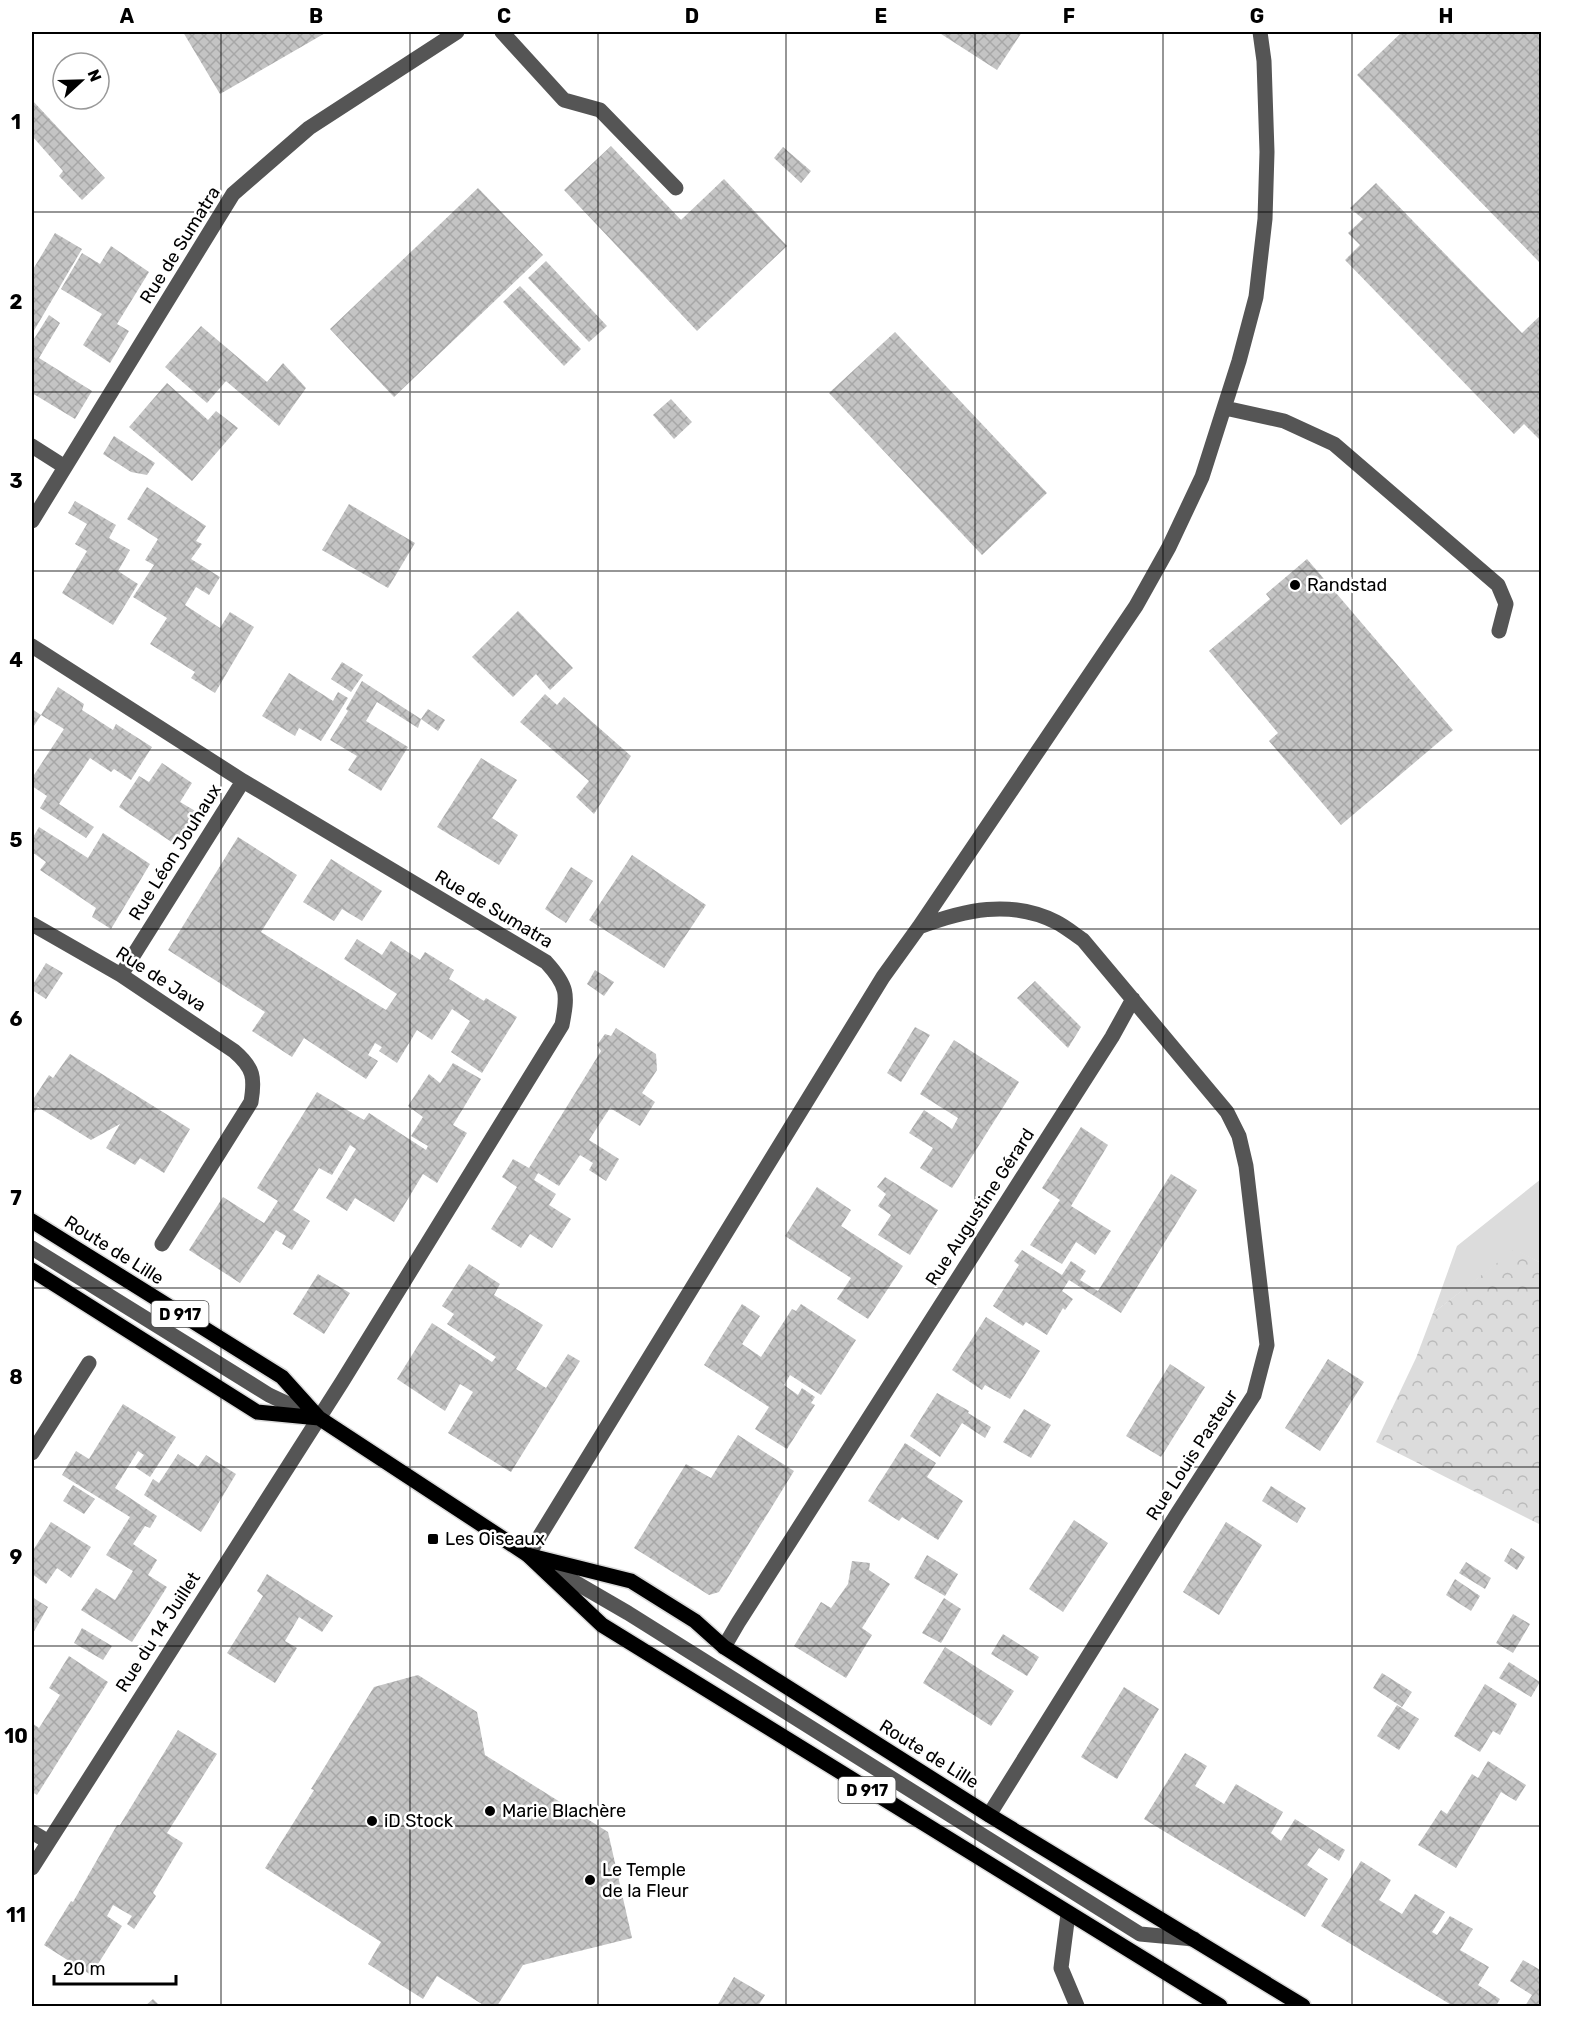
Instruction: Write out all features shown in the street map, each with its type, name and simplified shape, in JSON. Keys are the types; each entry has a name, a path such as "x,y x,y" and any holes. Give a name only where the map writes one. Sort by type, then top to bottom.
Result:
{"main road":[{"name":"Route de Lille","path":"32,1221 282,1377 319,1418 528,1555 602,1625 1220,2007"},
{"name":"Route de Lille","path":"32,1270 257,1412 319,1418"},
{"name":"Route de Lille","path":"528,1555 631,1581 694,1621 724,1647 989,1815 1303,2007"}],"street":[{"name":"Rue de Sumatra","path":"32,520 232,194 309,128 457,32"},
{"path":"502,32 564,100 600,110 676,188"},
{"path":"1194,1940 1140,1934 628,1613 528,1555 883,977 1136,606 1169,548 1202,477 1225,408 1256,297 1265,219 1267,152 1264,61 1260,32"},
{"path":"1225,408 1284,422 1334,444 1498,585 1506,604 1499,631"},
{"path":"32,446 65,467"},
{"name":"Rue de Sumatra","path":"32,646 243,781 546,962 561,978 566,1002 562,1025 319,1418"},
{"name":"Rue Léon Jouhaux","path":"121,975 243,781"},
{"path":"919,927 946,917 983,909 1006,908 1037,914 1058,923 1083,940 1133,999"},
{"name":"Rue de Java","path":"32,924 121,975 246,1061 254,1082 251,1102 162,1244"},
{"name":"Rue Augustine Gérard","path":"724,1647 1112,1037 1133,999"},
{"name":"Rue Louis Pasteur","path":"989,1815 1254,1395 1267,1345 1246,1166 1239,1136 1227,1112 1133,999"},
{"path":"32,1248 269,1395 319,1418"},
{"path":"32,1453 89,1363"},
{"name":"Rue du 14 Juillet","path":"32,1868 47,1841 319,1418"},
{"path":"32,1832 47,1841"},
{"path":"1068,1914 1061,1968 1077,2007"}],"green space":[{"path":"1541,1179 1541,1263 1515,1250 1433,1313 1457,1246"},
{"path":"1515,1249 1541,1263 1541,1525 1376,1442 1416,1358 1433,1313"}],"building":[{"path":"183,32 327,32 220,94"},
{"path":"938,32 1022,32 997,70"},
{"path":"1402,32 1542,32 1542,265 1357,75"},
{"path":"32,100 105,178 82,200 59,176 63,171 32,136"},
{"path":"611,146 681,220 724,179 787,246 697,331 564,190"},
{"path":"783,147 811,171 801,183 774,158"},
{"path":"1376,183 1522,333 1542,314 1542,442 1524,424 1514,434 1345,260 1360,245 1348,233 1363,219 1350,208"},
{"path":"478,188 543,255 394,397 330,329"},
{"path":"55,233 82,249 32,334 32,271"},
{"path":"111,246 149,272 117,324 129,331 110,363 83,345 102,314 61,289 82,253 100,264"},
{"path":"546,261 607,326 589,342 528,278"},
{"path":"520,286 581,349 564,366 503,302"},
{"path":"49,315 60,323 39,358 92,391 75,419 32,393 32,342"},
{"path":"201,326 267,382 283,363 306,388 279,426 226,381 207,403 165,367"},
{"path":"895,332 1047,493 982,555 829,393"},
{"path":"167,383 208,420 216,411 238,428 192,481 129,427"},
{"path":"671,399 692,422 674,439 653,415"},
{"path":"114,436 155,463 147,475 131,472 103,454"},
{"path":"147,487 206,526 196,541 202,544 191,559 220,577 209,595 196,587 185,605 220,628 230,612 254,627 215,693 191,678 195,672 150,644 167,618 133,597 154,565 145,560 158,539 127,519"},
{"path":"75,501 116,525 109,538 130,550 118,571 138,584 113,625 62,593 87,551 75,544 87,524 68,513"},
{"path":"349,504 415,543 388,588 322,550"},
{"path":"1307,559 1453,730 1341,825 1269,741 1278,733 1209,651 1270,599 1266,594"},
{"path":"518,611 573,668 550,690 536,674 513,697 472,657"},
{"path":"342,662 363,675 351,692 331,679"},
{"path":"289,673 333,701 338,692 348,698 321,741 299,728 295,736 262,716"},
{"path":"362,681 421,719 418,728 377,702 366,721 408,747 381,791 348,770 357,756 330,740 348,711 346,709"},
{"path":"58,687 84,704 82,710 113,730 116,724 152,747 131,780 114,769 111,772 90,758 59,804 94,827 86,838 40,808 47,796 32,786 32,778 64,729 41,715"},
{"path":"545,694 557,705 564,697 631,756 594,814 576,797 589,781 520,722"},
{"path":"32,709 41,715 32,729"},
{"path":"428,709 445,720 438,731 421,719"},
{"path":"481,758 517,780 492,818 518,835 499,865 437,827"},
{"path":"162,763 192,783 180,802 197,812 176,845 119,807 139,776 149,782"},
{"path":"39,827 88,858 103,833 150,864 111,929 92,917 96,908 40,870 46,862 32,852 32,839"},
{"path":"238,837 297,875 261,932 386,1010 397,994 344,959 357,939 382,955 391,941 420,960 425,952 454,970 449,979 484,1001 486,998 517,1017 482,1073 451,1052 470,1021 452,1009 432,1040 417,1030 397,1063 379,1051 382,1047 375,1043 368,1055 378,1061 366,1079 304,1038 292,1057 252,1031 265,1012 168,950"},
{"path":"632,855 706,905 664,968 589,920"},
{"path":"331,859 382,891 362,921 342,909 334,921 303,902"},
{"path":"571,867 593,881 566,923 545,909"},
{"path":"46,963 63,973 46,999 32,990 32,986"},
{"path":"595,970 614,982 604,996 587,984"},
{"path":"1035,981 1081,1027 1068,1048 1017,998"},
{"path":"915,1027 930,1035 901,1082 887,1073"},
{"path":"616,1028 656,1054 657,1070 642,1093 655,1102 640,1126 610,1108 589,1140 619,1159 606,1181 589,1170 593,1163 580,1155 559,1186 538,1173 534,1180 556,1194 549,1205 571,1219 552,1248 530,1234 521,1248 491,1229 517,1187 502,1177 513,1159 529,1168 601,1051 597,1045 605,1034 611,1036"},
{"path":"954,1040 1019,1082 952,1188 920,1168 933,1148 909,1133 924,1110 952,1129 958,1118 920,1094"},
{"path":"70,1054 190,1129 164,1173 140,1158 135,1165 106,1148 120,1124 91,1140 38,1107 32,1116 32,1101 49,1075 53,1078"},
{"path":"453,1063 481,1079 453,1125 467,1133 437,1183 423,1174 394,1222 355,1198 347,1211 326,1198 356,1149 350,1145 332,1175 319,1168 293,1210 310,1221 292,1250 282,1244 286,1236 276,1230 240,1283 189,1250 223,1197 264,1223 278,1201 257,1188 317,1092 364,1120 369,1113 426,1150 428,1146 411,1136 423,1117 408,1106 429,1074 440,1083"},
{"path":"1081,1127 1108,1145 1071,1206 1111,1231 1095,1255 1076,1242 1062,1264 1030,1245 1060,1200 1042,1188"},
{"path":"1171,1174 1197,1190 1121,1313 1069,1280 1062,1291 1073,1299 1065,1310 1063,1308 1047,1335 1026,1322 1023,1326 993,1306 1019,1265 1014,1261 1022,1250 1062,1275 1071,1261 1086,1271 1080,1280 1098,1291"},
{"path":"885,1177 938,1210 910,1255 878,1235 891,1215 878,1206 886,1194 877,1187"},
{"path":"817,1187 851,1210 841,1226 903,1266 868,1319 837,1299 851,1278 785,1236"},
{"path":"469,1264 500,1284 494,1295 543,1325 516,1369 546,1388 568,1354 580,1361 511,1472 448,1433 473,1392 460,1384 445,1411 397,1379 432,1323 492,1362 496,1357 447,1324 454,1314 442,1306"},
{"path":"318,1274 350,1293 324,1334 293,1314"},
{"path":"742,1304 760,1316 742,1344 761,1357 792,1309 796,1311 801,1304 856,1340 821,1395 790,1375 784,1385 798,1395 802,1388 815,1397 811,1403 815,1405 787,1449 755,1429 769,1407 704,1365"},
{"path":"986,1317 1040,1351 1010,1399 985,1385 982,1390 952,1370"},
{"path":"1328,1359 1364,1382 1320,1451 1285,1428"},
{"path":"1170,1364 1205,1387 1161,1457 1126,1436"},
{"path":"937,1393 969,1411 968,1413 991,1427 985,1438 962,1423 940,1457 910,1436"},
{"path":"123,1404 176,1437 150,1477 135,1467 144,1455 138,1451 115,1488 157,1516 150,1528 145,1526 133,1544 157,1560 148,1575 167,1587 132,1642 81,1610 96,1588 115,1600 133,1571 106,1555 130,1517 62,1475 76,1451 89,1459"},
{"path":"1024,1409 1051,1425 1031,1458 1003,1442"},
{"path":"738,1435 794,1471 719,1592 709,1595 634,1548 686,1464 711,1478"},
{"path":"905,1443 936,1463 927,1477 963,1501 938,1540 902,1517 899,1521 868,1501"},
{"path":"178,1454 198,1467 206,1455 236,1474 201,1532 144,1495 153,1479 159,1483"},
{"path":"73,1485 95,1499 84,1514 63,1501"},
{"path":"1271,1486 1306,1508 1297,1523 1262,1501"},
{"path":"1074,1520 1108,1543 1063,1612 1029,1589"},
{"path":"51,1522 91,1547 71,1578 57,1568 46,1584 32,1574 32,1552"},
{"path":"1226,1522 1262,1545 1219,1615 1183,1592"},
{"path":"1511,1548 1525,1557 1517,1570 1504,1561"},
{"path":"927,1555 958,1574 945,1596 914,1578"},
{"path":"852,1561 870,1563 869,1570 890,1584 862,1628 872,1635 846,1678 794,1646 821,1602 831,1608 848,1584"},
{"path":"1466,1562 1491,1578 1485,1589 1459,1573"},
{"path":"267,1574 333,1616 322,1632 299,1617 285,1641 297,1648 275,1683 227,1653 263,1596 257,1591"},
{"path":"1455,1579 1480,1596 1471,1611 1446,1595"},
{"path":"32,1597 48,1607 32,1635"},
{"path":"944,1598 961,1609 941,1643 922,1633"},
{"path":"1513,1614 1530,1624 1513,1653 1496,1643"},
{"path":"82,1628 112,1646 103,1660 74,1643"},
{"path":"1003,1634 1039,1657 1027,1676 991,1654"},
{"path":"945,1647 1014,1691 991,1726 923,1683"},
{"path":"69,1656 108,1682 37,1795 32,1792 32,1723 39,1728 60,1695 49,1688"},
{"path":"1509,1662 1540,1682 1531,1697 1499,1678"},
{"path":"1382,1673 1412,1692 1402,1707 1373,1688"},
{"name":"iD Stock","path":"418,1675 477,1712 485,1755 608,1832 632,1938 523,1965 497,2006 485,2006 437,1976 423,1999 368,1964 381,1942 265,1868 374,1687"},
{"path":"1485,1684 1517,1704 1500,1735 1493,1731 1480,1752 1454,1736"},
{"path":"1124,1687 1159,1709 1117,1779 1081,1757"},
{"path":"1397,1705 1419,1719 1399,1750 1377,1736"},
{"path":"178,1730 217,1754 167,1833 183,1843 153,1893 156,1896 134,1929 127,1924 132,1916 113,1905 107,1916 122,1926 91,1975 44,1945 71,1901 73,1902 117,1825 120,1825"},
{"path":"1185,1753 1207,1766 1195,1786 1224,1804 1236,1784 1283,1812 1271,1833 1281,1841 1295,1819 1345,1850 1339,1861 1319,1848 1307,1865 1328,1879 1305,1917 1144,1819"},
{"path":"1488,1761 1526,1785 1516,1801 1501,1792 1456,1868 1418,1845 1441,1810 1447,1814 1472,1774 1478,1778"},
{"path":"1361,1861 1391,1880 1379,1900 1402,1914 1415,1894 1445,1912 1432,1932 1437,1935 1450,1916 1473,1929 1460,1950 1489,1967 1478,1985 1500,1999 1496,2006 1453,2006 1321,1926"},
{"path":"1523,1960 1542,1971 1542,2006 1525,2006 1532,1995 1510,1981"},
{"path":"734,1977 765,1995 758,2006 717,2006"},
{"path":"153,1999 160,2006 145,2006"}],"place":[{"name":"Randstad","path":"1295,585"},
{"name":"Les Oiseaux","path":"433,1539"},
{"name":"Marie Blachère","path":"490,1811"},
{"name":"iD Stock","path":"372,1821"},
{"name":"Le Temple de la Fleur","path":"590,1880"}]}
